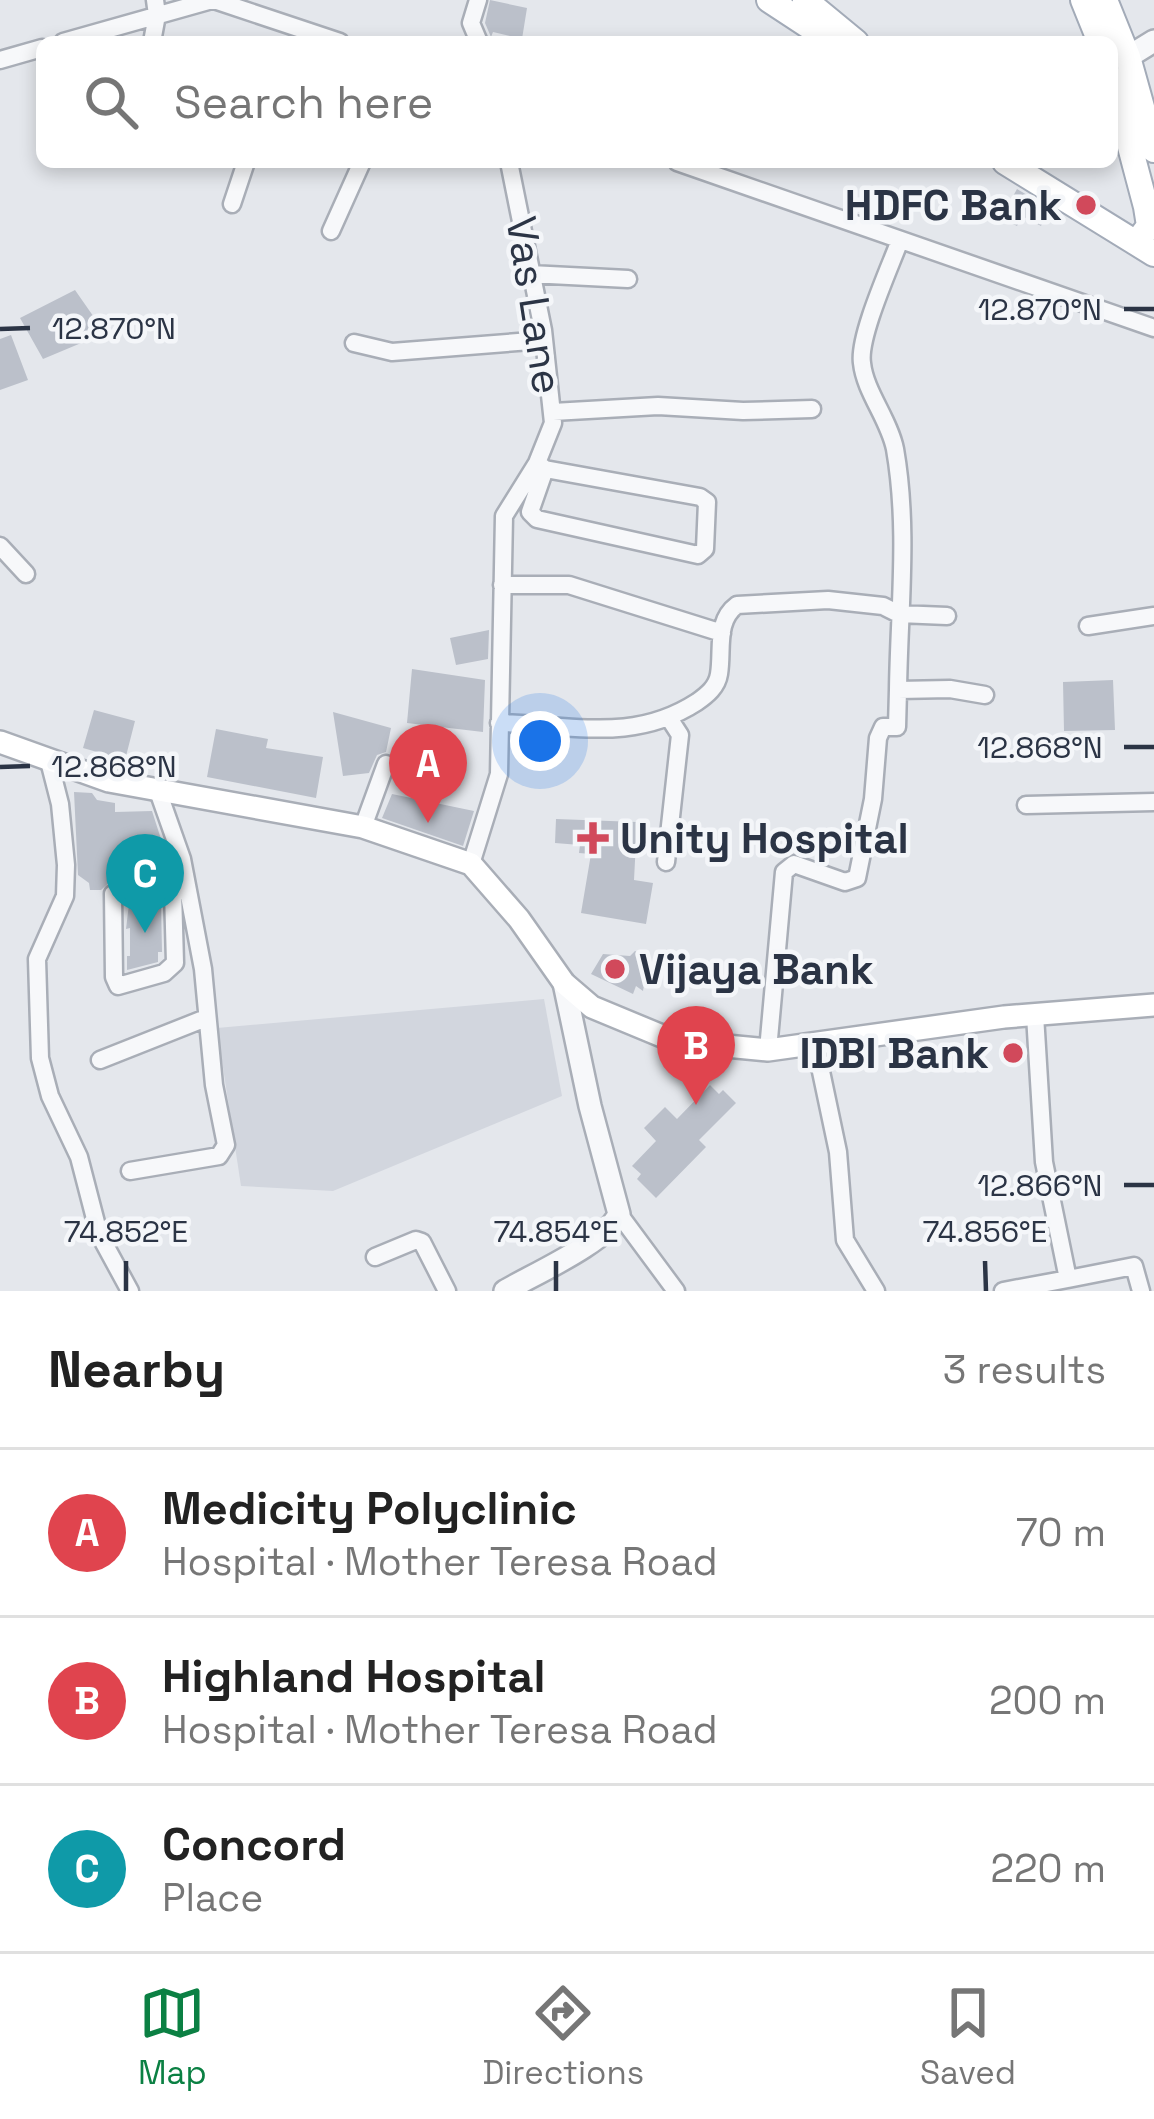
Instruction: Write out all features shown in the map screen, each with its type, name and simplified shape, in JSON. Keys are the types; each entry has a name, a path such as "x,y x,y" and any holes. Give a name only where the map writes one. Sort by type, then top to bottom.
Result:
{"main road":[{"path":"770,0 824,36"},
{"path":"805,0 849,36"},
{"path":"1082,0 1097,36"},
{"path":"1105,0 1114,36"},
{"path":"1120,59 1154,150"},
{"path":"1118,100 1143,187 1150,243"},
{"path":"1016,168 1150,243"},
{"path":"1044,168 1150,243"},
{"path":"0,742 109,781 363,827 471,864 564,983 592,1007 674,1041 768,1050 1035,1015 1154,1005"}],"street":[{"path":"79,36 156,8 213,0 291,34"},
{"path":"476,36 472,23 478,0"},
{"path":"1120,59 1154,41"},
{"path":"0,60 36,50"},
{"path":"232,204 244,168"},
{"path":"331,231 359,168"},
{"name":"Vas Lane","path":"471,864 499,774 504,516 541,466 553,424 544,340 510,168"},
{"path":"694,168 1154,328"},
{"path":"768,1050 784,872 794,864 845,882 857,878 873,799 878,738 883,728 897,727 902,525 896,457 891,429 861,365 863,345 900,240"},
{"path":"530,274 628,279"},
{"path":"354,343 392,352 544,340"},
{"path":"553,412 658,406 812,409"},
{"path":"541,466 700,497 707,502 704,549 698,555 537,519 530,512 541,466"},
{"path":"0,546 26,574"},
{"path":"502,585 569,585 722,633"},
{"path":"499,723 640,728 669,718 715,687 722,633 727,616 737,605 828,600 883,606 899,614 947,616"},
{"path":"1088,626 1154,616"},
{"path":"898,690 950,689 985,695"},
{"path":"666,862 680,735 669,718"},
{"path":"49,761 61,804 66,866 65,896 37,959 40,1058 50,1096 79,1157 99,1234 130,1291"},
{"path":"363,827 386,764"},
{"path":"158,791 182,860 175,963 164,974 118,986 113,894 120,890 179,891"},
{"path":"1026,805 1154,802"},
{"path":"130,1172 224,1152 202,969 179,891"},
{"path":"564,983 590,1106 620,1214 676,1291"},
{"path":"1035,1015 1044,1162 1067,1279"},
{"path":"100,1060 206,1018"},
{"path":"815,1043 838,1152 845,1240 876,1291"},
{"path":"505,1291 615,1225 620,1214"},
{"path":"375,1257 416,1240 448,1291"},
{"path":"1003,1291 1134,1266 1141,1291"}],"shaded area":[{"path":"544,999 562,1096 333,1191 241,1186 217,1028"}],"building":[{"path":"490,0 527,8 522,36 493,32 491,36 485,23"},
{"path":"1017,189 1049,208 1041,226 1022,216 1017,226 1001,218"},
{"path":"75,290 105,333 43,359 20,318"},
{"path":"11,335 28,380 0,390 0,339"},
{"path":"489,630 488,659 456,665 450,638"},
{"path":"412,669 485,680 483,732 407,723"},
{"path":"1113,680 1115,730 1064,731 1063,682"},
{"path":"94,710 135,721 125,760 83,748"},
{"path":"333,712 391,728 386,752 377,755 369,773 343,776"},
{"path":"216,729 268,739 266,748 323,757 316,798 207,777"},
{"path":"74,792 92,793 97,800 115,803 115,812 152,811 170,867 114,866 113,879 101,890 90,890 78,875"},
{"path":"392,794 474,811 463,846 382,818"},
{"path":"556,819 637,822 634,880 653,883 646,924 581,913 591,854 579,853 580,845 555,843"},
{"path":"129,904 161,904 162,952 158,952 158,962 127,970 130,956"},
{"path":"635,951 649,956 643,991 636,986 633,994 591,974 603,954 630,956"},
{"path":"710,1085 736,1103 699,1140 706,1147 656,1198 637,1179 641,1174 632,1166 656,1141 644,1128 665,1107 677,1119"}],"place":[{"name":"HDFC Bank","path":"1086,205"},
{"name":"Medicity Polyclinic","path":"428,823"},
{"name":"Unity Hospital","path":"593,838"},
{"name":"Concord","path":"145,933"},
{"name":"Vijaya Bank","path":"615,969"},
{"name":"IDBI Bank","path":"1013,1053"},
{"name":"Highland Hospital","path":"696,1105"}]}
